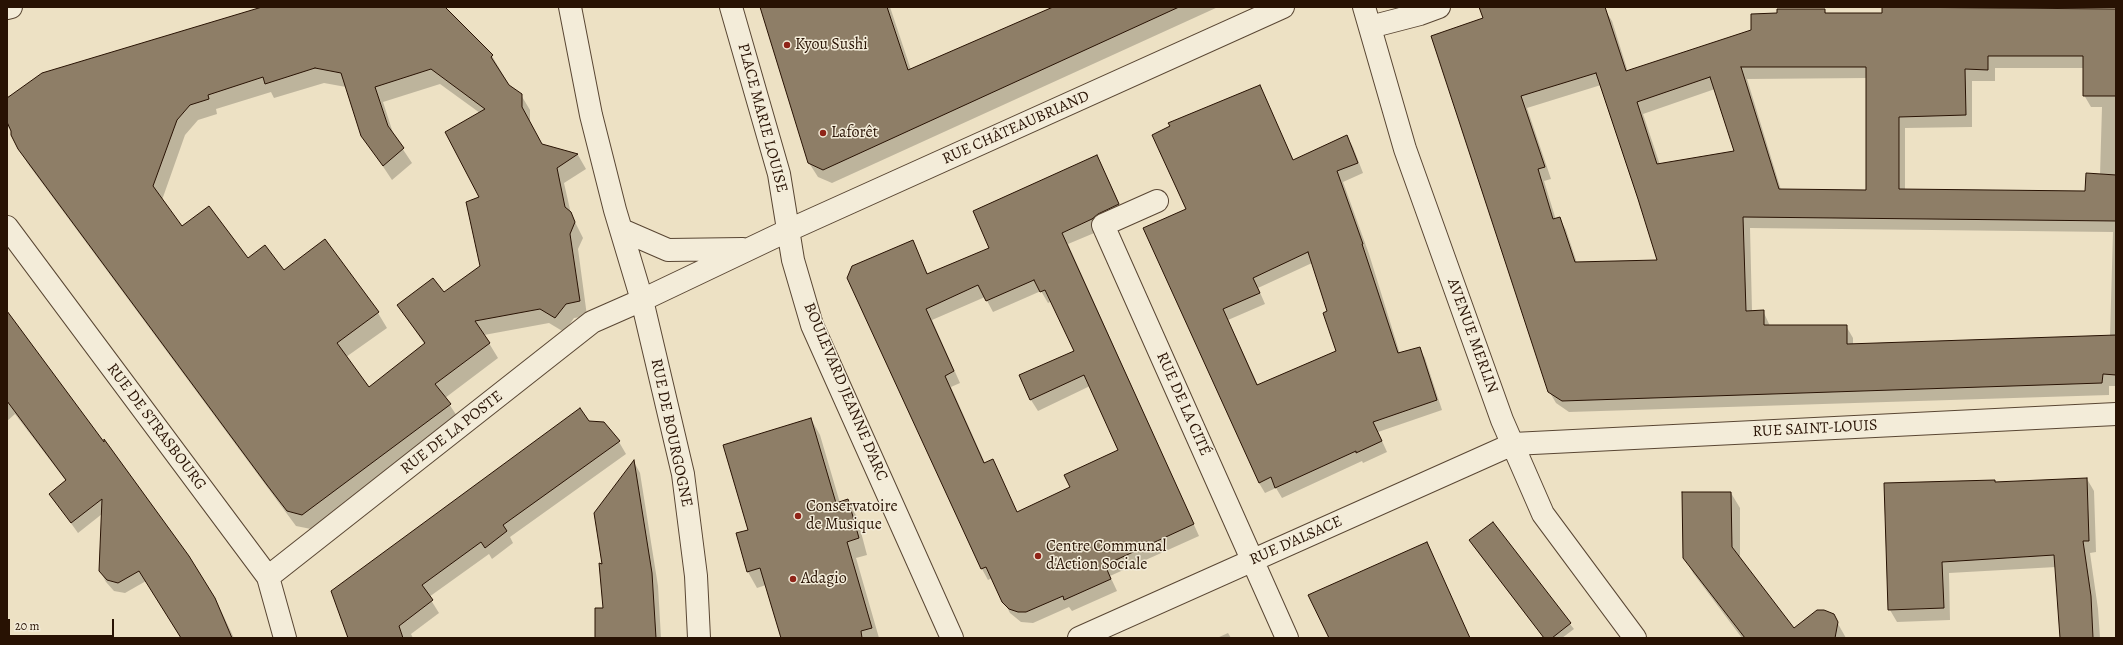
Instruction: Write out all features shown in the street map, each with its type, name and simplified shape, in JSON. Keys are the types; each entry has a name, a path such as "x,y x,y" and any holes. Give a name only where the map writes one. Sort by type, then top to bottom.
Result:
{"street":[{"path":"7,8 11,7"},
{"path":"570,7 591,115 615,210 642,300 749,249"},
{"name":"PLACE MARIE LOUISE","path":"730,7 779,174 789,230"},
{"name":"RUE CHÂTEAUBRIAND","path":"749,249 1283,7"},
{"path":"1367,17 1420,14 1439,7"},
{"name":"AVENUE MERLIN","path":"1367,17 1405,149 1502,420 1543,514 1635,638"},
{"name":"RUE DE LA CITÉ","path":"1158,201 1103,225 1287,638"},
{"name":"RUE DE STRASBOURG","path":"7,227 268,577 285,638"},
{"path":"622,230 668,250 749,249"},
{"name":"BOULEVARD JEANNE D'ARC","path":"789,230 793,260 812,325 952,638"},
{"name":"RUE DE LA POSTE","path":"268,577 592,322 642,300"},
{"name":"RUE DE BOURGOGNE","path":"642,300 683,474 696,576 698,638"},
{"name":"RUE SAINT-LOUIS","path":"1513,444 2116,414"},
{"name":"RUE D'ALSACE","path":"1079,638 1513,444"}],"building":[{"path":"262,7 445,7 493,55 491,57 509,85 522,94 522,107 542,144 578,154 557,168 565,207 571,212 575,222 570,234 580,301 566,304 555,318 540,309 475,321 490,343 435,384 451,404 302,515 287,511 18,149 11,135 7,122 7,98 42,73","holes":["315,68 341,73 361,136 383,166 404,148 388,126 375,87 431,69 485,109 445,132 479,197 466,202 480,266 444,292 433,278 397,305 425,343 369,387 337,343 379,312 325,239 284,270 265,245 248,258 209,206 182,226 153,186 177,120 190,105 209,99 208,95 263,77 265,84"]},
{"path":"760,7 887,7 908,70 1053,7 1179,7 823,170 808,163"},
{"path":"1479,7 1605,7 1626,71 1751,30 1751,14 1777,13 1777,9 1825,9 1825,13 1882,13 1882,7 2116,9 2116,96 2083,96 2083,56 1988,56 1988,70 1965,69 1966,115 1899,117 1899,189 2085,191 2086,173 2116,175 2116,221 1743,217 1746,311 1764,310 1764,325 1847,325 1847,344 2116,335 2116,375 2103,374 2102,383 1562,401 1548,392 1431,36 1483,18","holes":["1741,67 1866,67 1866,190 1779,189","1596,73 1657,260 1575,262 1560,217 1553,219 1538,169 1545,167 1521,96","1710,77 1734,151 1657,164 1637,102"]},
{"path":"1260,85 1293,160 1347,135 1358,163 1337,171 1363,244 1398,353 1420,347 1437,400 1373,422 1382,441 1356,453 1356,451 1275,488 1271,477 1259,483 1143,228 1186,209 1152,135 1170,126 1168,123","holes":["1308,252 1327,311 1323,313 1336,351 1257,385 1223,309 1260,293 1253,278"]},
{"path":"1097,155 1119,204 1062,233 1194,524 1105,565 1111,579 1064,600 1063,596 1026,612 1018,612 1009,609 1002,602 986,567 981,569 847,278 852,266 913,240 927,274 989,248 973,211","holes":["1034,280 1040,292 1045,290 1074,351 1019,375 1030,400 1084,375 1118,450 1064,475 1070,487 1017,512 993,459 984,463 945,376 954,371 926,309 978,285 986,301"]},
{"path":"7,311 104,442 104,439 189,556 215,598 232,638 181,638 139,571 118,583 107,580 99,571 102,499 71,523 49,494 66,480 7,401"},
{"path":"580,408 589,421 604,422 620,441 503,525 507,531 485,548 481,542 422,585 433,600 399,626 403,638 348,638 331,591"},
{"name":"Conservatoire de Musique","path":"811,418 836,503 848,499 859,538 847,542 872,628 861,631 862,638 781,638 760,568 747,572 736,533 748,530 723,445"},
{"path":"634,460 652,573 656,638 595,638 595,608 603,608 599,563 602,564 594,513"},
{"path":"2087,478 2089,541 2083,541 2091,596 2093,638 2060,638 2054,555 1942,562 1944,608 1888,610 1884,483 1995,480 1995,482"},
{"path":"1682,492 1731,492 1732,547 1794,628 1817,610 1824,610 1834,614 1838,622 1835,638 1745,638 1683,558"},
{"path":"1493,522 1571,623 1552,638 1544,638 1469,540"},
{"path":"1427,542 1470,638 1329,638 1308,595"}],"place":[{"name":"Kyou Sushi","path":"787,45"},
{"name":"Laforêt","path":"823,133"},
{"name":"Conservatoire de Musique","path":"798,516"},
{"name":"Centre Communal d'Action Sociale","path":"1038,556"},
{"name":"Adagio","path":"793,579"}]}
